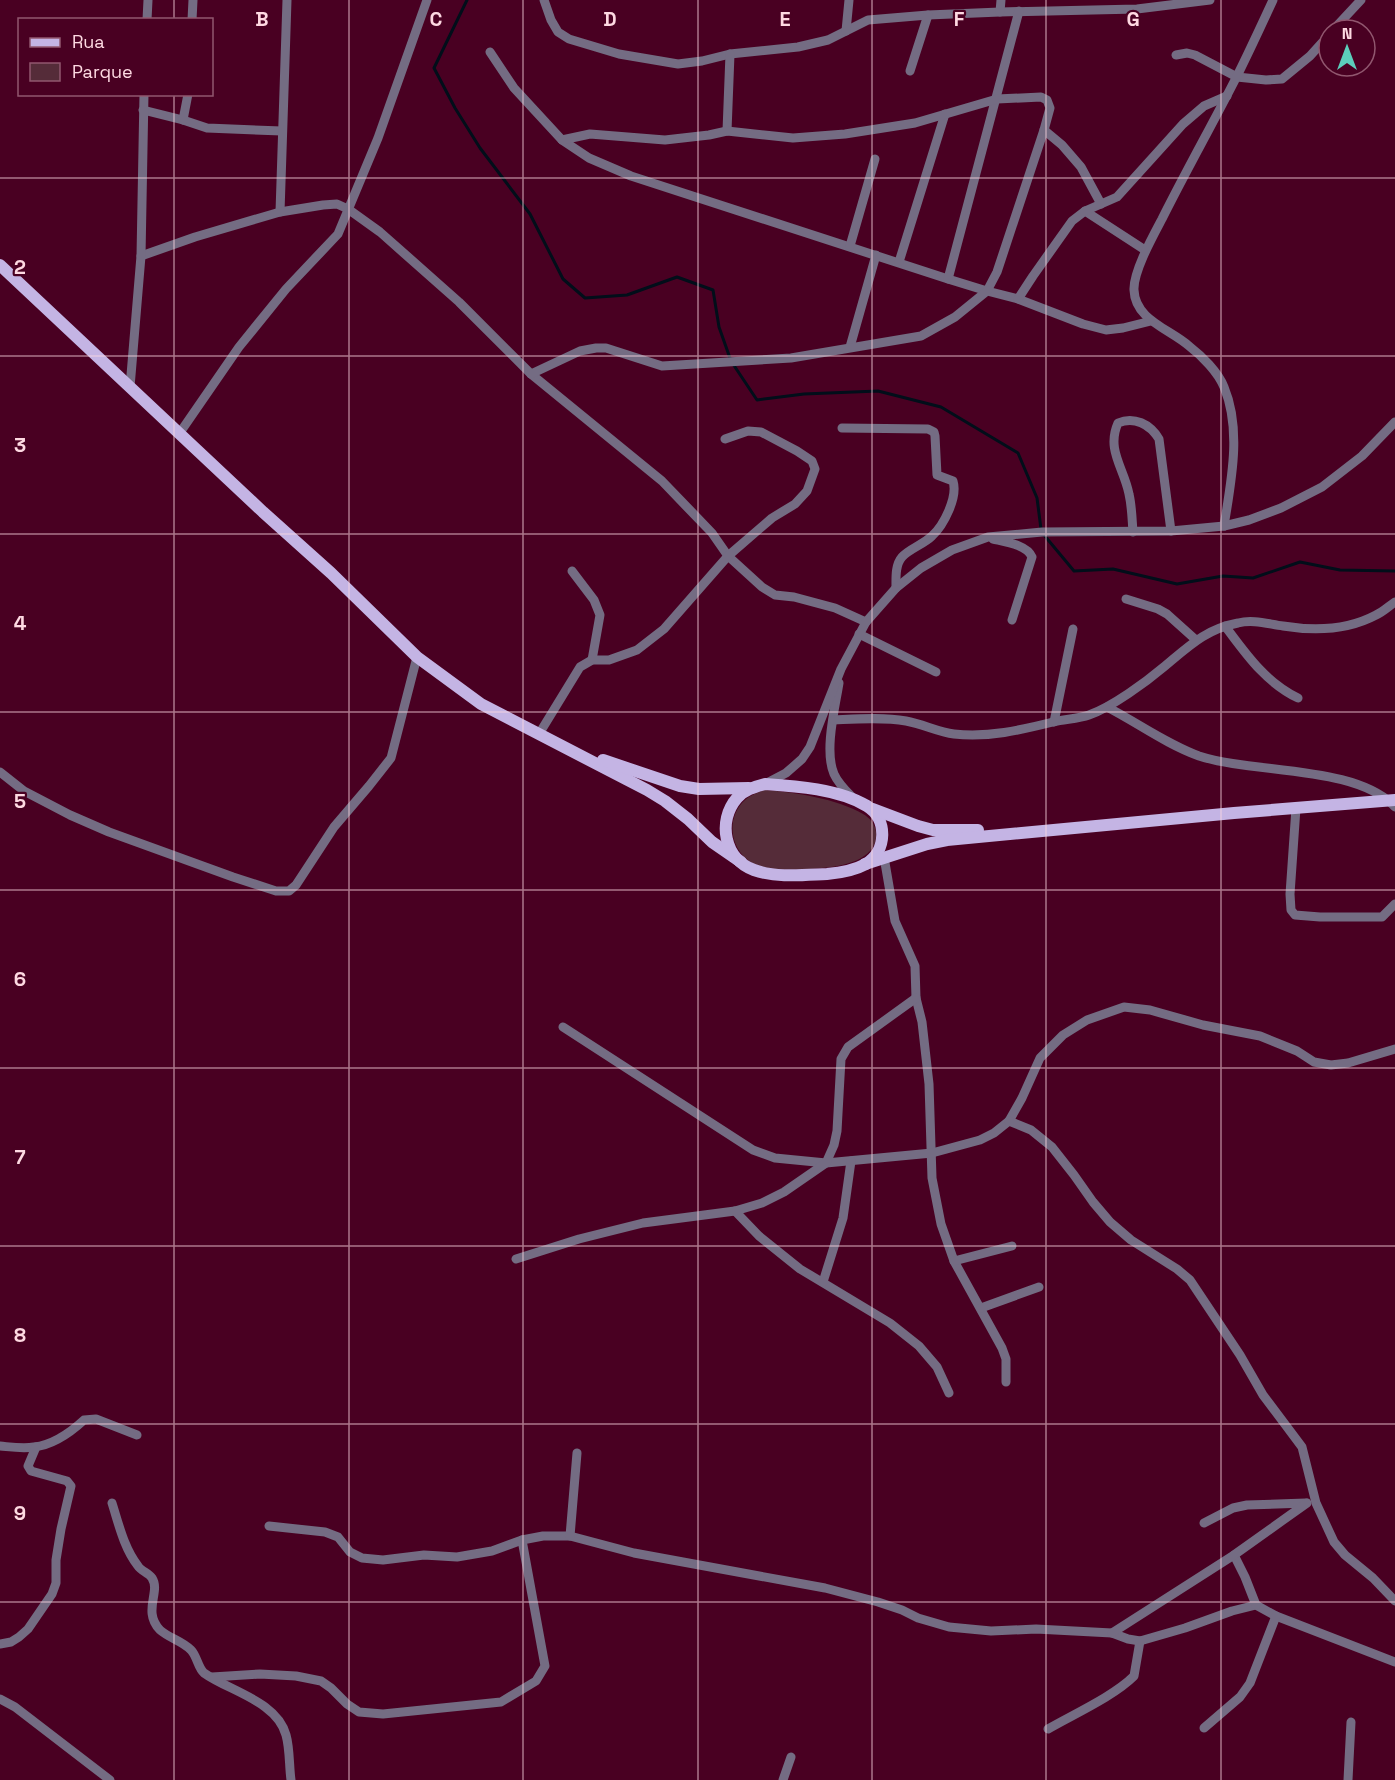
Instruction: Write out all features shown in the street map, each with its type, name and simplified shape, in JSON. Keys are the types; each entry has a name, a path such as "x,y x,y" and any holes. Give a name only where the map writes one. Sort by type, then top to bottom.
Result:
{"main road":[{"path":"0,265 331,573 417,657 481,704 627,778 665,801 712,842 753,870 789,875 837,873 927,844 947,840 1296,808 1393,803"},
{"path":"573,751 680,786 699,789 750,788 765,784 789,785 829,792 910,824 933,830 1051,830"},
{"path":"741,862 731,851 726,838 725,824 733,803 750,788"},
{"path":"864,805 877,816 882,826 883,838 874,858 865,864"}],"street":[{"path":"147,18 148,0"},
{"path":"192,18 193,0"},
{"path":"280,213 287,0"},
{"path":"179,434 239,347 286,290 338,234 378,138 428,0"},
{"path":"544,0 558,32 569,39 619,54 678,64 730,54 798,47 828,40 868,20 1019,11 1137,9 1210,0"},
{"path":"846,31 849,0"},
{"path":"1000,12 1001,0"},
{"path":"1224,526 1231,484 1234,439 1231,407 1224,385 1189,345 1151,321 1137,306 1134,289 1145,250 1237,77 1272,0"},
{"path":"1345,18 1361,0"},
{"path":"948,279 1019,11"},
{"path":"910,71 928,15"},
{"path":"1176,56 1187,53 1195,55 1237,77 1266,81 1282,79 1317,48"},
{"path":"490,52 514,88 562,140 589,158 631,176 948,279 1018,299 1083,324 1106,330 1151,321"},
{"path":"727,131 730,54"},
{"path":"130,387 141,256 144,96"},
{"path":"183,120 188,96"},
{"path":"1018,299 1072,221 1085,211 1117,197 1183,124 1204,106 1227,96"},
{"path":"531,374 580,351 596,348 606,348 662,366 790,358 921,336 955,317 987,291 997,272 1050,108 1047,100 1041,97 997,99 915,123 844,135 793,138 727,131 665,140 590,135 562,140"},
{"path":"143,110 207,128 282,131"},
{"path":"899,262 945,114"},
{"path":"1044,130 1062,145 1081,167 1101,204"},
{"path":"850,246 875,159"},
{"path":"141,256 195,237 280,213 337,204 348,209 380,232 459,302 531,374 662,481 712,533 728,556 762,587 775,595 794,597 835,608 866,622"},
{"path":"1085,211 1145,250"},
{"path":"850,347 876,255"},
{"path":"1133,532 1130,496 1118,464 1113,434 1118,423 1125,420 1144,423 1159,439 1171,531"},
{"path":"765,784 786,773 810,747 841,669 866,622 896,588 921,568 952,550 988,537 1042,532 1171,531 1224,526 1249,520 1281,508 1322,487 1362,456 1391,430 1395,422"},
{"path":"842,428 928,429 934,432 937,475 953,481 955,485 944,521 933,536 902,556 897,565 896,588"},
{"path":"539,734 580,667 592,660 609,660 637,651 664,629 728,556 772,518 795,504 807,491 815,469 812,461 797,451 760,432 748,430 724,439"},
{"path":"988,537 1031,552 1032,557 1012,620"},
{"path":"572,571 594,600 600,615 592,660"},
{"path":"1126,599 1167,614 1196,640"},
{"path":"834,720 905,721 952,734 972,735 1028,729 1088,716 1107,707 1163,668 1196,640 1225,626 1254,621 1302,629 1344,626 1377,615 1395,602"},
{"path":"1225,626 1255,665 1273,683 1298,698"},
{"path":"1054,722 1072,629"},
{"path":"859,634 936,672"},
{"path":"0,772 24,791 109,832 243,881 276,891 289,891 296,885 334,827 391,758 417,657"},
{"path":"841,669 831,760 834,774 843,789 864,805"},
{"path":"1107,707 1167,742 1200,756 1245,766 1334,778 1360,784 1393,803"},
{"path":"1296,808 1290,894 1291,910 1295,915 1382,917 1395,904"},
{"path":"884,857 895,921 915,966 916,998 922,1022 929,1084 932,1178 941,1224 954,1261 1002,1348 1006,1359 1006,1382"},
{"path":"516,1259 579,1239 643,1223 735,1211 762,1203 784,1192 826,1163 834,1145 842,1059 848,1047 916,998"},
{"path":"562,1027 753,1150 775,1158 826,1163 932,1153 980,1140 994,1133 1009,1121 1040,1058 1064,1035 1087,1020 1124,1007 1149,1010 1203,1025 1260,1036 1297,1051 1314,1062 1331,1065 1348,1063 1395,1049"},
{"path":"1009,1121 1031,1130 1052,1148 1092,1202 1110,1222 1131,1240 1177,1269 1190,1280 1240,1355 1263,1395 1302,1447 1312,1503 1334,1542 1395,1601"},
{"path":"823,1282 843,1218 851,1161"},
{"path":"735,1211 759,1236 800,1269 890,1323 919,1346 937,1366 949,1393"},
{"path":"954,1261 1012,1245"},
{"path":"981,1308 1039,1287"},
{"path":"0,1446 36,1447 51,1442 84,1420 96,1419 137,1435"},
{"path":"0,1644 11,1642 28,1629 47,1603 56,1583 56,1560 71,1486 67,1481 31,1471 28,1466 36,1447"},
{"path":"570,1536 577,1453"},
{"path":"112,1503 127,1548 139,1568 152,1578 154,1588 151,1604 152,1618 159,1629 190,1648 202,1672 253,1699 275,1716 286,1733 291,1780"},
{"path":"1204,1523 1247,1505 1312,1503"},
{"path":"1113,1633 1312,1503"},
{"path":"269,1526 325,1532 338,1537 350,1552 362,1558 383,1560 424,1555 457,1557 492,1551 522,1540 543,1536 570,1536 634,1553 825,1588 878,1602 918,1618 949,1627 991,1631 1036,1629 1113,1633 1140,1641 1256,1605"},
{"path":"212,1677 260,1674 296,1676 321,1681 359,1712 383,1714 501,1702 536,1681 545,1666 522,1540"},
{"path":"1234,1555 1256,1605 1276,1616 1395,1662"},
{"path":"1204,1728 1240,1697 1250,1683 1276,1616"},
{"path":"1048,1729 1130,1680 1134,1676 1140,1641"},
{"path":"0,1699 15,1707 110,1780"},
{"path":"1348,1780 1352,1722"},
{"path":"783,1780 791,1757"}],"green space":[{"path":"765,790 829,800 853,809 868,817 872,822 876,832 875,842 865,855 848,864 786,870 767,868 752,863 739,850 735,842 733,824 739,807 745,800"}],"waterway":[{"path":"467,0 434,68 480,148 530,214 563,279 585,298 627,295 677,277 713,290 719,327 731,361 757,400 804,394 878,391 941,407 1018,453 1037,498 1041,529"},
{"path":"1044,535 1074,571 1113,569 1177,584 1223,576 1253,578 1300,562 1340,570 1395,571"}]}
